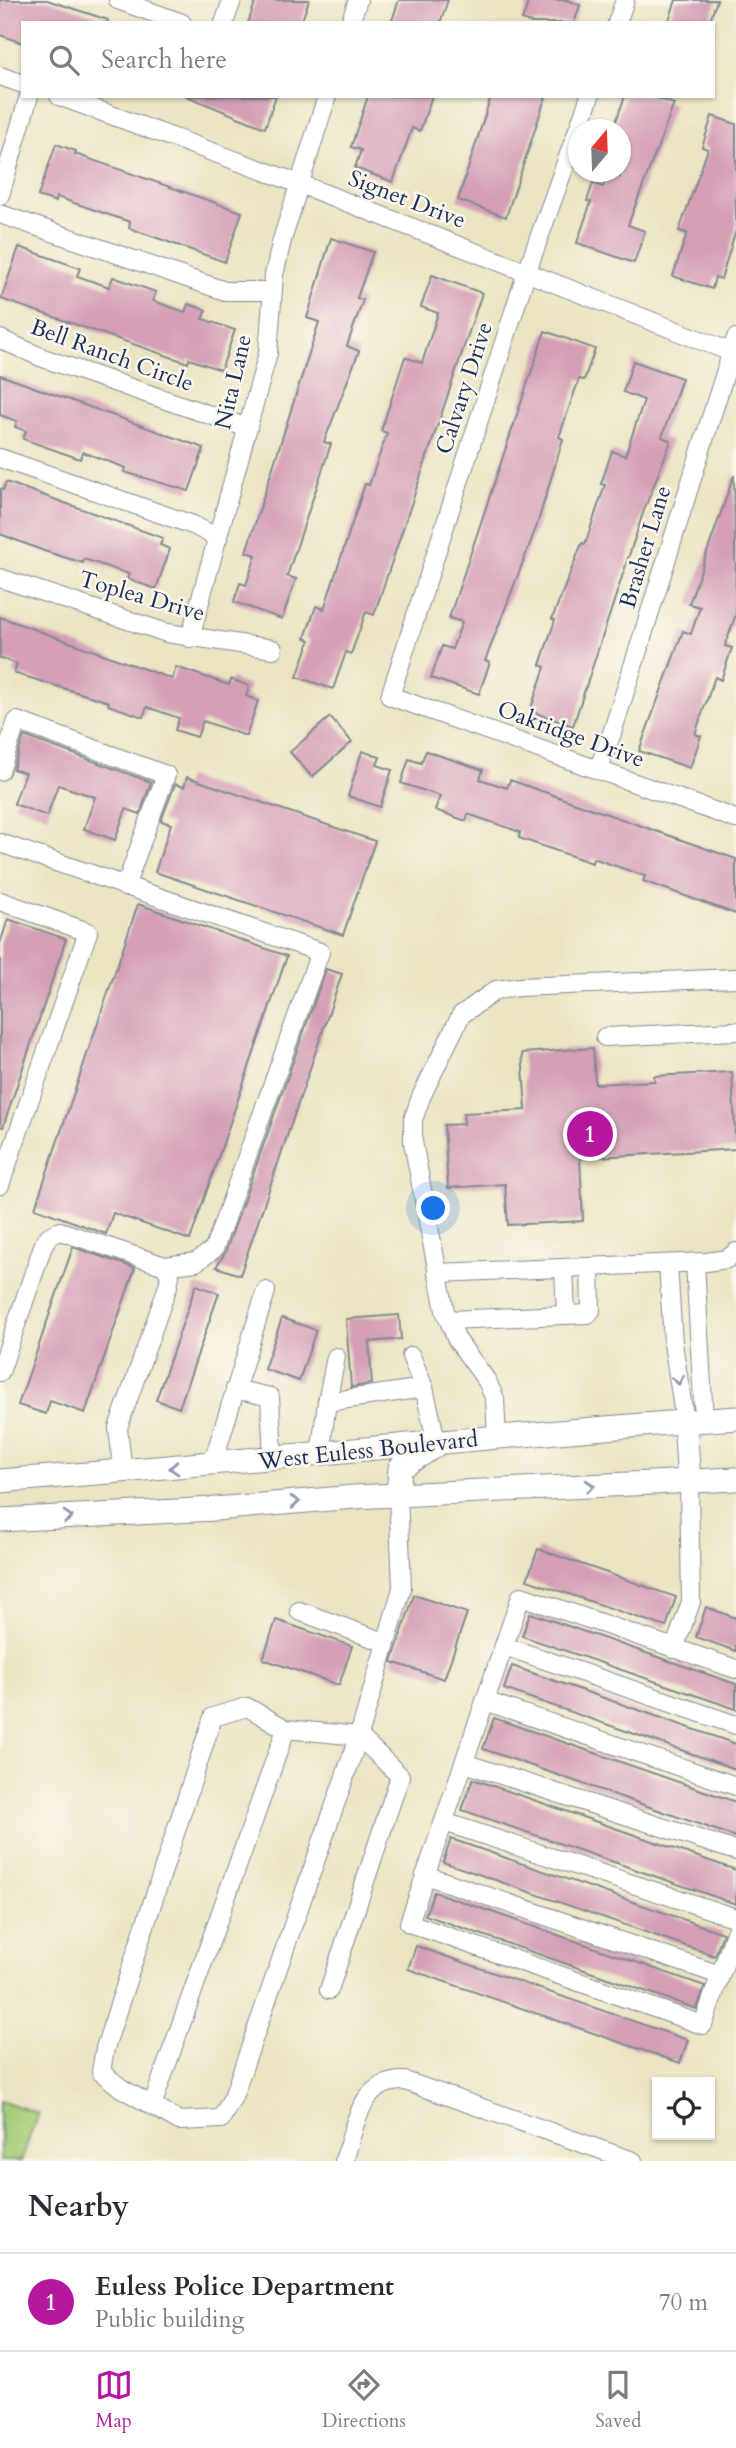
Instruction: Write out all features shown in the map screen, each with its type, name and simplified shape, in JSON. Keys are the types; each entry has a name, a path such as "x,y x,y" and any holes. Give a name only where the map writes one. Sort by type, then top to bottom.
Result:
{"main road":[{"name":"West Euless Boulevard","path":"0,1481 272,1460 736,1418"},
{"path":"690,1482 694,1421"},
{"path":"398,1495 400,1468 437,1444"},
{"name":"West Euless Boulevard","path":"0,1520 215,1509 398,1495 736,1479"}],"street":[{"path":"118,0 176,21"},
{"path":"225,21 232,0"},
{"path":"352,21 358,0"},
{"path":"618,21 625,0"},
{"path":"0,76 21,82"},
{"path":"0,195 28,98"},
{"name":"Signet Drive","path":"64,98 734,348"},
{"name":"Nita Lane","path":"190,638 268,353 273,292 282,240 326,98"},
{"name":"Calvary Drive","path":"390,696 527,271 589,98"},
{"path":"0,214 225,291 273,292"},
{"name":"Bell Ranch Circle","path":"0,340 43,358 248,429"},
{"name":"Brasher Lane","path":"598,770 734,348"},
{"path":"0,458 192,525 218,538"},
{"name":"Toplea Drive","path":"0,578 190,638 273,649"},
{"name":"Oakridge Drive","path":"390,696 736,819"},
{"path":"0,771 17,721 166,775 125,887"},
{"path":"0,843 320,952 215,1249 196,1262 164,1266 60,1231 49,1236 0,1372"},
{"path":"0,901 88,932 0,1185"},
{"path":"497,1438 495,1399 487,1381 457,1340 449,1320 437,1273 413,1142 413,1120 461,1015 496,990 736,978"},
{"path":"605,1037 736,1031"},
{"path":"437,1273 695,1263 727,1259 736,1252"},
{"path":"694,1421 699,1340 695,1263"},
{"path":"668,1264 673,1343 694,1421"},
{"path":"123,1472 118,1428 168,1286 170,1276 164,1266"},
{"path":"449,1320 588,1314 591,1310 590,1267"},
{"path":"564,1268 566,1315"},
{"path":"212,1465 265,1291"},
{"path":"671,1318 698,1315"},
{"path":"673,1343 699,1340"},
{"path":"411,1356 424,1388 437,1444"},
{"path":"320,1455 335,1357"},
{"path":"327,1402 424,1388"},
{"path":"236,1389 270,1397 272,1460"},
{"path":"674,1649 691,1602 690,1482"},
{"path":"329,1990 400,1776 359,1736 286,1729 247,1707 213,1717 105,2048 101,2072 121,2088 179,2121 221,2119 233,2097 359,1736 384,1642 402,1588 398,1495"},
{"path":"736,1669 521,1596 409,1923 704,2025 736,1930"},
{"path":"299,1611 384,1642"},
{"path":"504,1646 736,1725"},
{"path":"485,1701 736,1786"},
{"path":"152,2106 286,1729"},
{"path":"464,1763 736,1851"},
{"path":"444,1822 736,1918"},
{"path":"425,1875 720,1975"},
{"path":"344,2161 371,2090 390,2081 405,2081 633,2161"}],"green space":[{"path":"0,2100 38,2113 21,2161 0,2161"}],"building":[{"path":"0,0 47,0 108,20 21,21 21,42 0,35"},
{"path":"256,0 309,0 302,21 249,21"},
{"path":"399,0 448,0 441,21 392,21"},
{"path":"529,0 567,0 580,5 575,21 522,20"},
{"path":"676,0 717,0 710,21 669,21"},
{"path":"191,98 275,98 265,128"},
{"path":"367,98 431,98 420,131 412,128 393,182 355,168 361,150 351,147"},
{"path":"490,98 545,98 506,217 458,200"},
{"path":"624,98 658,98 674,104 628,225 645,231 634,263 577,243 591,202 587,201 593,183 603,187 605,182 631,182 631,119 617,119"},
{"path":"712,116 736,124 736,230 721,279 715,277 712,289 673,276 687,233 679,231 708,149 702,147"},
{"path":"56,144 76,151 75,154 242,212 225,262 129,228 130,222 57,197 56,202 38,196"},
{"path":"331,238 373,252 357,298 363,300 347,346 359,351 324,442 331,444 287,576 296,579 282,619 234,602 240,583 246,585 256,555 246,552 319,322 307,318"},
{"path":"19,247 80,268 77,276 109,287 113,277 156,292 153,301 185,312 188,304 206,310 203,319 235,330 221,370 189,359 188,363 1,299"},
{"path":"432,275 482,293 374,615 366,612 351,654 346,652 333,689 297,677 310,640 305,638 316,606 324,609 365,484 369,485 387,433 381,431 405,357 422,363 438,313 421,307"},
{"path":"545,331 595,349 584,380 579,379 559,437 563,439 536,528 485,661 490,662 479,694 431,678 442,646 452,649 462,622 449,618"},
{"path":"633,361 682,378 662,437 671,441 643,513 573,726 530,711 545,667 540,665 555,620 552,619 582,543 585,544 605,485 601,484 612,451 625,456 644,400 623,392"},
{"path":"0,375 204,448 189,491 124,472 126,468 83,452 80,459 23,439 26,431 15,427 17,421 0,415"},
{"path":"734,475 736,614 725,646 732,648 721,680 715,677 695,734 701,736 690,768 639,751 683,631 691,634 700,607 689,604"},
{"path":"6,482 163,538 160,545 170,549 156,589 127,579 129,574 84,559 83,563 44,551 0,534 0,489 3,490"},
{"path":"0,617 172,679 176,667 229,685 231,679 249,686 246,696 258,701 246,736 203,721 197,737 175,730 179,718 147,707 143,717 108,705 109,702 14,673 17,664 0,658"},
{"path":"330,717 352,742 312,777 290,752"},
{"path":"24,736 151,782 140,814 126,809 115,840 84,829 95,797 58,785 47,816 14,804 25,773 13,769"},
{"path":"362,751 380,757 377,765 392,770 380,807 348,796"},
{"path":"426,751 483,770 480,779 507,788 510,780 736,859 736,914 643,881 645,876 593,858 592,863 519,838 520,832 468,814 466,821 435,810 440,796 401,783 409,759 421,763"},
{"path":"187,777 375,841 343,935 155,872 171,824 161,821 175,784 184,787"},
{"path":"138,904 287,956 190,1240 113,1213 106,1234 35,1208"},
{"path":"8,919 66,939 3,1127 0,1126 0,944"},
{"path":"326,969 342,974 240,1275 216,1267 225,1253"},
{"path":"593,1048 595,1084 655,1081 654,1076 732,1072 736,1149 580,1158 583,1221 508,1225 505,1184 448,1188 444,1125 464,1124 463,1113 526,1110 522,1053"},
{"path":"73,1247 135,1268 85,1413 50,1401 46,1414 18,1405"},
{"path":"196,1285 219,1293 179,1408 156,1400"},
{"path":"399,1315 401,1339 369,1342 372,1384 351,1387 346,1319"},
{"path":"282,1318 316,1330 299,1381 264,1369"},
{"path":"538,1549 676,1597 666,1627 527,1580"},
{"path":"414,1595 467,1613 444,1679 392,1662"},
{"path":"706,1607 736,1618 736,1651 696,1637"},
{"path":"530,1613 736,1684 736,1709 522,1636"},
{"path":"276,1620 352,1646 339,1685 263,1659"},
{"path":"512,1666 736,1744 736,1769 504,1689"},
{"path":"494,1718 736,1802 736,1837 483,1749"},
{"path":"473,1779 736,1870 736,1904 462,1810"},
{"path":"451,1839 723,1933 715,1956 443,1862"},
{"path":"434,1892 705,1986 697,2009 425,1915"},
{"path":"416,1946 688,2040 680,2063 408,1969"}],"place":[{"name":"Euless Police Department","path":"590,1134"}]}
